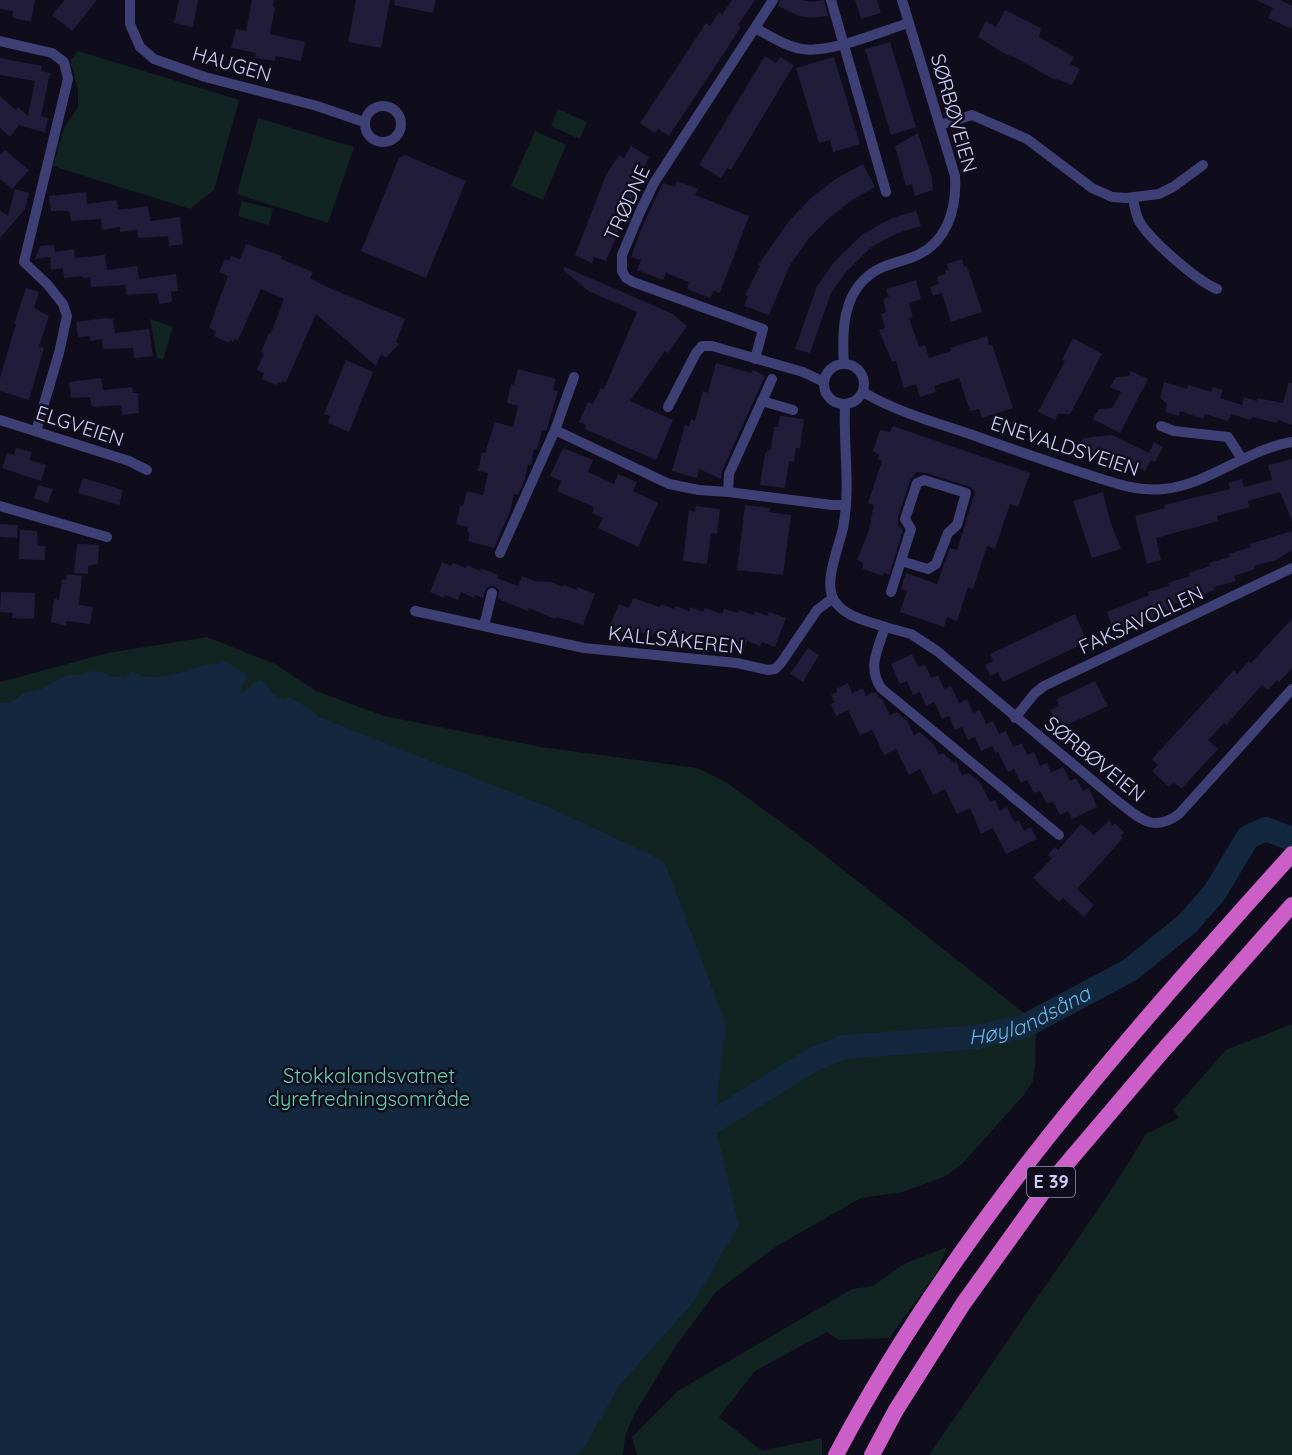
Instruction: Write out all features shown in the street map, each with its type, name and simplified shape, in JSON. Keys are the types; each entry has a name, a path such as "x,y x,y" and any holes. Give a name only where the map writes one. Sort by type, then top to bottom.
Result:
{"highway":[{"name":"E 39","path":"836,1455 861,1408 935,1289 1016,1178 1127,1042 1292,854"},
{"name":"E 39","path":"872,1455 896,1410 963,1304 1046,1188 1160,1054 1292,905"}],"street":[{"name":"HAUGEN","path":"130,0 130,24 140,47 154,59 205,77 317,106 364,122"},
{"name":"TRØDNE","path":"755,359 763,329 633,282 626,278 621,263 640,212 654,183 773,0"},
{"path":"831,0 886,192"},
{"name":"SØRBØVEIEN","path":"844,364 845,318 856,290 866,277 887,264 915,256 935,243 952,214 956,195 955,176 902,0"},
{"path":"756,28 787,45 800,49 823,49 909,23"},
{"path":"0,42 52,53 64,62 68,79 24,262 48,285 63,304 67,316 59,353 36,431"},
{"path":"940,125 972,115 1027,139 1092,188 1112,197 1133,198 1164,192 1203,165"},
{"path":"1133,198 1138,220 1150,236 1201,280 1217,289"},
{"path":"668,407 696,353 702,346 712,346 803,372 824,382"},
{"path":"844,364 856,368 861,373 864,380 863,392 856,401 838,404 827,395 824,382 833,368 844,364"},
{"path":"500,553 555,430 574,377"},
{"path":"728,492 729,474 772,379"},
{"name":"ENEVALDSVEIEN","path":"863,392 912,415 1053,463 1143,490 1182,486 1242,459 1292,442"},
{"path":"762,401 793,410"},
{"path":"833,598 830,586 848,485 844,426 845,404"},
{"name":"ELGVEIEN","path":"0,420 129,461 147,470"},
{"path":"1161,426 1174,430 1228,437 1242,459"},
{"path":"555,430 669,484 699,490 846,505"},
{"path":"891,592 911,529 905,519 916,483 924,480 966,493 957,525 948,533 936,564 928,569 902,561"},
{"path":"0,506 107,537"},
{"name":"FAKSAVOLLEN","path":"1016,718 1035,693 1044,686 1292,568"},
{"path":"484,626 492,593"},
{"name":"SØRBØVEIEN","path":"833,598 850,614 911,634 921,640 1146,822 1160,824 1179,814 1292,689"},
{"name":"KALLSÅKEREN","path":"415,611 584,648 737,663 768,670 775,669 781,663 816,610 833,598"},
{"path":"885,627 873,666 874,678 881,688 1059,835"}],"green space":[{"path":"78,51 239,100 214,190 190,209 53,166 64,128 78,107 78,89 70,61"},
{"path":"558,109 587,122 580,139 551,126"},
{"path":"258,118 354,147 328,223 237,194"},
{"path":"535,131 566,145 543,200 511,186"},
{"path":"242,201 273,209 269,225 238,216"},
{"path":"150,319 173,327 163,360 157,358"},
{"name":"Stokkalandsvatnet dyrefredningsområde","path":"207,637 275,664 316,691 384,716 541,747 697,768 726,782 808,842 1024,1013 1036,1032 1033,1081 1023,1096 962,1164 946,1176 903,1192 861,1198 777,1246 716,1292 675,1347 634,1415 625,1436 623,1455 0,1455 0,682 108,653"},
{"path":"1292,1024 1292,1455 929,1455 1112,1189 1146,1134 1179,1118 1173,1110 1226,1050"},
{"path":"947,1247 936,1274 889,1338 839,1340 827,1332 755,1371 719,1417 762,1451 822,1438 822,1455 637,1455 632,1437 678,1391 852,1289 873,1286 904,1264"}],"water":[{"name":"Stokkalandsvatnet dyrefredningsområde","path":"225,661 246,674 246,679 239,692 242,694 254,682 262,679 273,694 284,700 290,697 316,713 317,716 553,809 664,861 726,1024 714,1121 739,1225 695,1300 619,1386 584,1448 577,1455 0,1455 0,703 13,702 23,693 41,689 67,675 93,671 112,677 124,678 132,672 158,677"}],"building":[{"path":"0,0 35,0 31,21 16,19 12,16 13,11 0,9"},
{"path":"65,0 97,0 72,31 52,15"},
{"path":"179,0 198,0 193,27 174,23"},
{"path":"252,0 274,0 273,6 275,7 270,34 305,42 301,61 276,56 275,61 255,58 256,53 231,48 236,29 246,31"},
{"path":"356,0 390,0 381,48 348,42"},
{"path":"395,0 436,0 433,13 394,5"},
{"path":"732,0 755,0 738,25 741,27 669,136 658,129 655,133 640,123 706,23 710,26 719,12 722,15"},
{"path":"780,0 811,2 824,0 828,16 811,18 799,16 778,6"},
{"path":"855,0 877,0 881,13 861,19"},
{"path":"1256,0 1281,0 1292,6 1292,29 1268,18 1273,8"},
{"path":"1005,10 1041,28 1039,37 1074,57 1070,64 1080,69 1072,85 1055,80 978,37 986,21 996,27"},
{"path":"890,42 916,127 891,135 865,49"},
{"path":"765,56 776,63 780,57 794,65 731,170 727,168 721,178 699,165"},
{"path":"834,57 860,144 833,152 830,140 819,143 796,68"},
{"path":"0,58 42,66 41,71 50,73 41,116 48,118 45,131 47,133 19,125 10,137 0,128 0,96 16,110 18,107 28,116 35,81 0,75"},
{"path":"918,133 932,178 933,190 915,196 912,184 906,186 895,146"},
{"path":"631,146 649,157 606,261 594,257 592,263 575,255 606,175 619,155 624,158"},
{"path":"5,150 29,170 12,189 0,179 0,155"},
{"path":"405,155 466,181 426,278 361,251 399,158"},
{"path":"863,164 875,187 830,217 809,238 790,265 769,315 744,306 748,296 745,295 760,266 758,265 789,221 811,198 837,178"},
{"path":"677,181 698,189 695,195 749,216 720,293 714,291 710,298 687,289 689,282 666,273 663,280 637,270 641,260 631,257 642,227 663,183 675,187"},
{"path":"15,189 29,193 25,209 0,238 0,210 8,216"},
{"path":"86,192 87,204 117,200 118,210 148,206 150,221 180,217 183,244 169,246 168,236 138,238 137,230 120,232 120,227 102,230 101,219 71,221 69,211 51,211 49,196"},
{"path":"916,211 921,226 898,233 871,247 847,271 831,293 810,353 795,349 817,286 835,261 863,234 892,218"},
{"path":"246,244 282,256 281,259 313,272 310,278 327,287 405,319 396,342 399,344 386,358 381,354 376,366 316,314 286,382 282,381 281,384 278,382 277,385 262,379 264,373 257,370 264,353 261,352 284,299 261,289 238,340 234,339 233,342 230,340 229,343 214,336 216,331 209,328 228,276 219,272 225,259 229,261 231,256 240,259"},
{"path":"54,245 55,252 74,249 75,258 105,255 107,270 137,266 139,279 176,274 178,291 171,292 172,302 159,304 157,293 127,295 125,285 91,287 90,277 64,278 63,268 51,270 50,257 35,259 40,246"},
{"path":"962,259 964,267 967,266 982,312 951,322 942,293 933,296 930,287 939,284 937,277 946,274 945,271 949,270 947,264"},
{"path":"565,267 673,314 687,326 668,353 665,351 630,401 673,420 656,460 585,429 586,425 579,422 588,402 593,404 601,388 604,389 637,312 590,292 563,270"},
{"path":"916,280 921,299 909,303 913,317 909,318 919,347 925,345 929,358 951,351 950,348 987,336 989,345 992,344 1013,408 982,418 979,409 970,411 959,378 934,386 936,392 920,397 916,384 904,388 896,361 892,362 879,330 885,328 881,314 886,312 883,299 889,297 886,289"},
{"path":"26,288 39,292 34,308 49,316 39,347 44,348 29,400 0,391 0,378"},
{"path":"113,319 115,333 149,329 153,356 134,358 133,348 103,349 102,339 90,341 90,336 78,337 76,322"},
{"path":"1073,338 1102,354 1070,414 1058,414 1055,420 1038,412 1065,361 1062,360"},
{"path":"346,360 373,372 349,432 328,423 330,416 324,414"},
{"path":"716,363 751,373 753,370 765,376 722,471 721,479 699,469 697,478 672,471 685,425 689,427 691,419 695,421 703,391 708,393"},
{"path":"518,369 556,379 553,390 558,391 547,429 542,430 537,450 534,449 531,465 528,464 518,495 514,494 510,511 494,548 468,541 470,533 467,532 468,527 456,524 460,506 463,506 467,491 483,495 488,473 478,471 482,452 485,453 495,422 513,427 518,406 507,403 511,384 514,385"},
{"path":"1131,371 1148,379 1120,433 1093,419 1099,409 1112,408 1121,392 1110,387 1116,377 1129,376"},
{"path":"101,378 103,390 132,387 133,393 138,393 139,413 122,415 121,405 94,407 91,405 90,397 71,398 69,382"},
{"path":"1164,382 1187,389 1188,385 1211,392 1213,387 1223,390 1220,398 1242,405 1244,397 1257,401 1257,398 1283,403 1289,382 1292,383 1292,425 1278,420 1277,423 1252,417 1251,420 1231,414 1228,421 1205,414 1203,419 1180,411 1179,416 1165,412 1167,404 1160,398"},
{"path":"780,416 804,419 800,448 796,448 794,462 789,461 785,488 760,485 765,453 771,449 774,427 778,427"},
{"path":"893,426 1030,473 1018,507 1010,504 995,549 987,546 973,589 968,587 957,621 947,617 944,627 900,612 907,591 901,589 906,573 937,584 950,548 957,550 975,492 971,487 916,472 910,481 898,517 898,525 903,530 889,575 884,573 883,576 863,569 863,563 857,560 869,530 874,505 868,503 882,461 873,451 880,430 890,432"},
{"path":"1112,435 1149,453 1154,442 1163,447 1155,462 1151,460 1145,471 1109,453 1105,462 1078,447 1084,438"},
{"path":"16,448 32,452 29,460 46,465 41,481 2,468 7,453 14,455"},
{"path":"563,448 593,460 588,472 614,484 618,474 637,482 633,491 658,503 638,547 598,528 603,518 592,513 594,507 557,491 561,481 550,476"},
{"path":"1292,459 1292,521 1280,492 1248,501 1249,507 1217,516 1218,521 1156,538 1161,560 1147,564 1135,516 1165,508 1164,505 1230,489 1228,483 1242,479 1244,487 1272,480 1268,465"},
{"path":"83,478 123,490 119,505 78,493"},
{"path":"38,485 53,489 48,503 34,498"},
{"path":"1103,492 1110,521 1121,549 1092,558 1073,501"},
{"path":"745,505 770,508 769,512 791,515 783,575 737,570"},
{"path":"696,506 720,509 717,534 711,533 707,564 683,561 689,510 695,512"},
{"path":"0,524 18,525 17,538 0,537"},
{"path":"20,530 37,531 38,546 45,546 45,560 19,559"},
{"path":"1292,531 1292,550 1276,560 1254,566 1255,569 1234,576 1236,581 1214,587 1215,590 1173,604 1174,608 1153,614 1154,619 1115,635 1107,612 1149,595 1148,592 1169,586 1168,583 1190,576 1189,573 1210,566 1209,563 1230,557 1229,554 1251,547 1250,544"},
{"path":"77,544 99,545 98,564 88,566 88,574 74,573"},
{"path":"442,562 466,568 467,565 480,571 481,568 498,575 497,578 518,586 522,576 577,590 578,587 595,594 583,625 556,617 555,619 529,608 528,611 498,599 499,590 493,586 486,588 483,598 475,595 474,598 461,592 458,600 445,595 444,598 430,592"},
{"path":"67,574 82,576 79,605 93,607 90,624 66,621 66,626 51,622 54,599 59,600 62,579 66,580"},
{"path":"1,592 35,593 34,619 12,618 13,613 0,612"},
{"path":"633,598 660,607 661,604 689,611 690,607 703,612 705,608 722,614 724,609 738,613 739,610 753,615 755,611 767,616 769,612 786,618 775,647 762,642 760,646 747,641 745,646 732,640 730,645 699,634 697,640 684,635 682,639 669,634 667,638 654,633 653,636 626,628 624,633 609,627 619,604 629,608"},
{"path":"1075,614 1087,642 1003,682 998,672 990,676 985,665 993,661 990,654"},
{"path":"1292,619 1292,668 1268,690 1262,685 1226,725 1224,723 1208,740 1218,749 1182,788 1173,783 1169,787 1152,771 1158,765 1152,759 1234,670 1237,674 1249,661 1251,663"},
{"path":"808,648 819,655 803,682 790,674"},
{"path":"912,654 918,667 925,665 931,678 938,675 944,689 951,686 959,703 967,699 973,713 980,710 986,724 993,721 999,734 1006,731 1013,747 1022,743 1027,755 1034,752 1040,766 1047,763 1051,773 1063,767 1070,781 1076,778 1083,791 1089,788 1097,807 1072,819 1068,811 1060,815 1053,801 1047,804 1040,791 1034,793 1027,780 1021,783 1014,769 1008,772 998,752 996,753 992,746 981,751 975,737 968,740 962,727 955,730 949,716 942,719 934,702 926,706 920,692 913,695 907,681 900,684 891,664"},
{"path":"1095,681 1108,706 1058,727 1050,710 1059,706 1057,699"},
{"path":"848,683 852,693 863,688 866,696 874,692 882,699 890,715 897,712 907,721 914,735 920,732 934,745 939,755 943,753 954,763 956,761 962,775 969,773 981,784 990,802 995,800 1000,811 1007,807 1014,822 1019,820 1024,831 1031,827 1037,839 1006,854 993,828 981,834 970,808 957,814 945,789 933,795 920,769 909,775 896,749 884,755 872,730 860,735 848,710 836,716 831,704 835,702 831,695 837,692 836,689"},
{"path":"1109,820 1112,826 1115,823 1124,832 1121,836 1123,838 1077,889 1094,905 1084,917 1063,898 1059,902 1033,878 1052,858 1048,855 1055,847 1058,850 1081,824 1094,835"}],"waterway":[{"name":"Høylandsåna","path":"714,1121 814,1059 844,1047 977,1037 1023,1027 1130,970 1188,923 1215,892 1248,837 1266,829 1292,839"}]}
